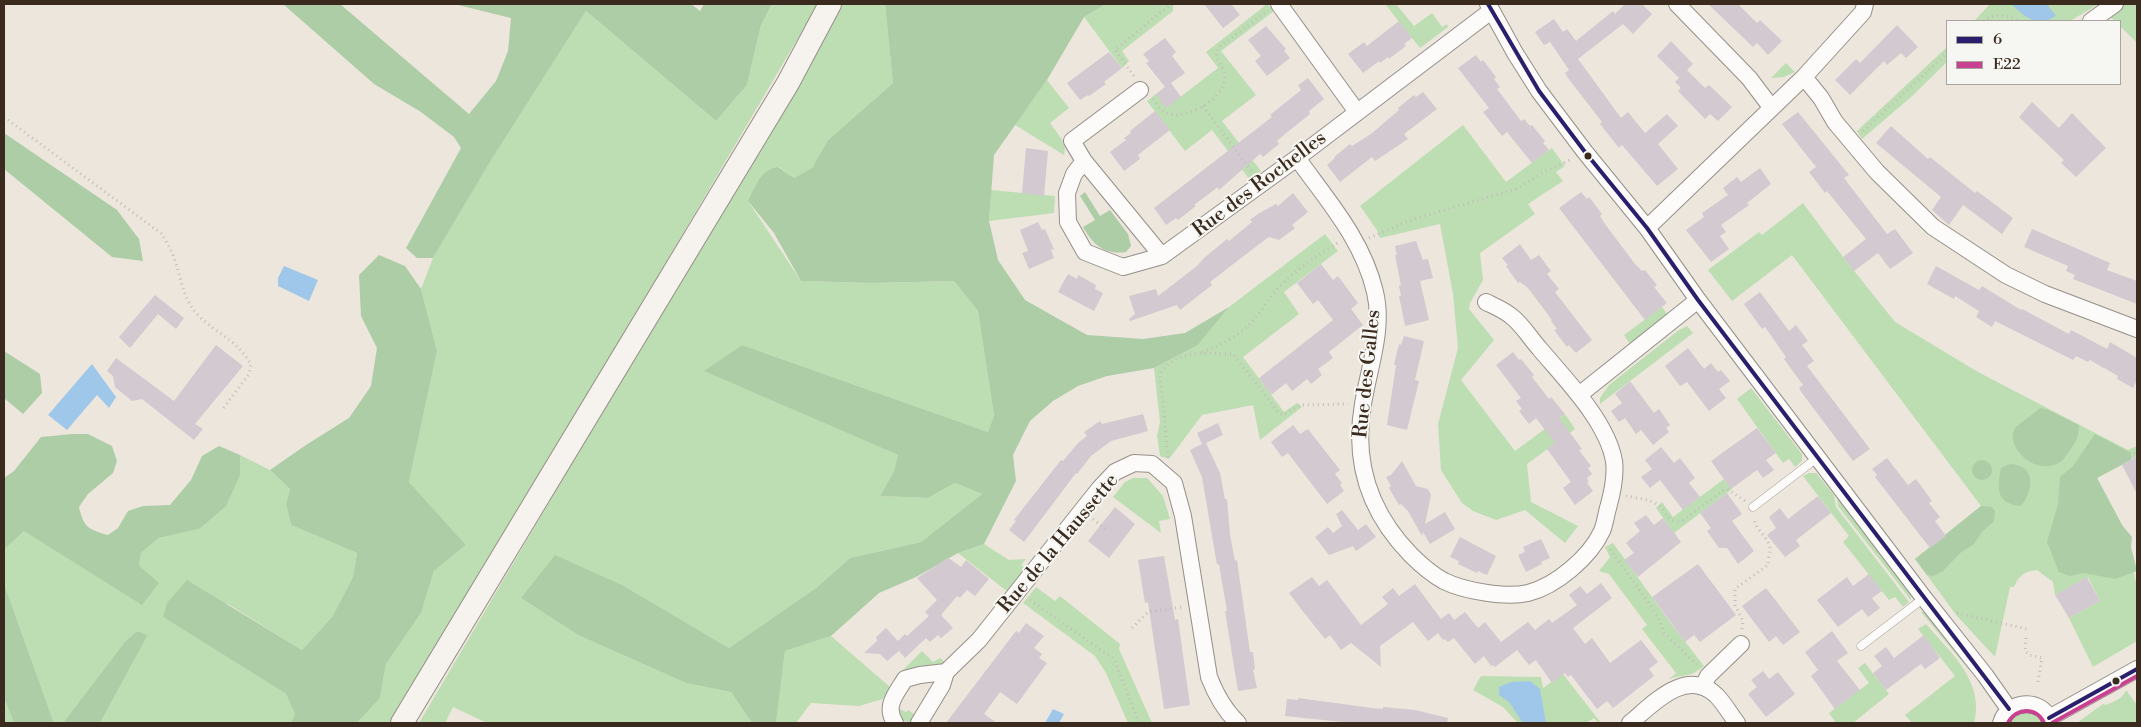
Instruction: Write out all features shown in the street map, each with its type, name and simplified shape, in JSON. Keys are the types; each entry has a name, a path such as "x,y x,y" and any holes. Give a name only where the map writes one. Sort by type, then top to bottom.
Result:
{"main road":[{"path":"402,723 788,83 830,4"}],"street":[{"path":"1677,4 1750,78 1771,107"},
{"path":"1647,228 1804,77 1863,12 1865,4"},
{"path":"2092,20 2116,4"},
{"path":"1274,6 1357,112"},
{"path":"1490,7 1539,91 1585,152 1647,228 1698,300 1817,458 1985,675 2005,716 2020,704 2033,704 2044,710 2050,720 2137,669"},
{"name":"Rue des Rochelles","path":"1084,161 1074,174 1067,193 1068,222 1085,252 1123,267 1162,256 1297,158 1490,7"},
{"path":"1804,77 1821,98 1835,122 1851,141 1904,200 1933,227 2006,275 2044,294 2137,329"},
{"path":"1145,93 1072,141 1084,161 1162,256"},
{"name":"Rue des Galles","path":"1297,158 1355,238 1376,293 1377,325 1373,362 1363,404 1360,441 1365,477 1376,509 1394,538 1417,561 1444,581 1484,593 1528,593 1563,577 1585,555 1602,531 1612,492 1614,461 1602,427 1579,395 1511,316 1486,302"},
{"path":"1579,395 1698,300"},
{"name":"Rue de la Haussette","path":"919,723 942,686 946,672 979,640 1099,489 1115,472 1134,463 1152,464 1161,469 1174,483 1183,516 1209,677 1231,721"},
{"path":"1630,723 1672,689 1706,681 1741,644"},
{"path":"895,723 890,715 889,705 905,679 946,672"},
{"path":"1706,681 1737,723"}],"lane":[{"path":"1752,507 1817,458"},
{"path":"1861,646 1924,598"}],"path":[{"path":"1171,4 1115,50 1145,93 1163,111 1172,115 1191,113 1203,106 1218,93 1224,84 1224,72 1216,57 1218,48 1274,6"},
{"path":"1984,20 1989,16 2008,15 2016,20"},
{"path":"1851,141 1946,54"},
{"path":"1203,106 1257,178"},
{"path":"4,117 162,234 174,258 186,300 199,316 245,353 251,365 249,374 222,410"},
{"path":"1166,462 1168,450 1160,374 1165,366 1175,359 1201,353 1239,335 1256,317 1279,287 1305,264 1355,238 1519,188 1542,173 1585,152"},
{"path":"1201,353 1233,354 1279,414 1283,415 1300,405 1363,404"},
{"path":"2112,465 2137,452"},
{"path":"1612,492 1658,504 1671,520 1676,522 1684,520 1727,489 1752,507 1754,524 1770,548 1768,566 1736,590 1735,605 1743,621 1741,644"},
{"path":"1088,516 1107,530"},
{"path":"1602,531 1608,545 1657,615 1664,633 1706,681"},
{"path":"1018,590 1114,659 1138,723"},
{"path":"1132,628 1148,612 1198,604"},
{"path":"1949,612 2026,628"},
{"path":"2026,638 2025,651 2029,655 2042,658 2038,682"}],"green space":[{"path":"283,4 340,4 469,114 496,81 508,51 511,18 454,4 691,4 700,11 704,4 772,4 761,25 747,85 716,121 586,11 490,162 433,258 417,258 406,248 461,148 454,137 421,112 374,84"},
{"path":"772,4 818,4 395,723 357,723 380,698 386,664 421,613 434,571 466,545 409,482 437,351 421,289 433,258 490,162 586,11 716,121 747,85 761,25"},
{"path":"843,4 885,4 893,83 828,140 812,168 794,178 779,167 748,201 801,281 872,283 954,281 978,311 994,417 988,432 742,345 705,371 898,455 894,471 880,496 928,498 955,483 982,494 921,542 850,558 816,588 729,648 624,586 521,598 578,635 686,683 731,692 752,723 487,723 453,707 445,723 419,723"},
{"path":"885,4 1106,4 1084,17 1047,80 994,155 989,221 998,260 1025,300 1087,335 1143,339 1185,333 1229,307 1198,345 1154,368 1107,376 1078,386 1053,401 1030,421 1013,455 1016,481 984,544 958,553 916,577 879,593 831,636 785,651 776,723 752,723 731,692 686,683 578,635 521,598 555,555 624,586 729,648 816,588 850,558 921,542 982,494 955,483 928,498 880,496 894,471 898,455 704,371 742,345 988,432 994,416 978,311 954,281 872,283 801,281 774,233 748,201 759,180 767,171 778,167 794,178 812,168 828,140 893,83"},
{"path":"1106,4 1176,4 1173,6 1173,11 1122,51 1129,61 1122,68 1084,17"},
{"path":"1267,4 1274,11 1221,51 1256,95 1222,121 1261,171 1250,180 1212,130 1185,151 1147,101 1156,94 1167,107 1218,68 1206,52"},
{"path":"1385,4 1396,4 1414,26 1432,13 1442,27 1447,24 1448,27 1420,48"},
{"path":"1990,4 2137,4 2137,43 2121,27 2121,20 2114,20 2097,5 2072,20 1975,20"},
{"path":"1946,48 1946,63 1910,98 1862,139 1857,131"},
{"path":"1786,63 1795,72 1784,77 1771,78"},
{"path":"1047,80 1069,108 1050,123 1063,142 1064,155 1015,125"},
{"path":"1463,125 1506,182 1552,148 1565,166 1556,172 1563,181 1528,204 1535,214 1480,253 1483,280 1470,303 1469,309 1494,340 1461,380 1515,451 1565,414 1575,429 1527,464 1531,502 1578,526 1565,543 1525,510 1496,520 1473,511 1462,503 1441,470 1438,424 1458,348 1453,294 1440,224 1380,238 1377,230 1360,206"},
{"path":"4,133 117,210 139,239 143,261 112,257 4,169"},
{"path":"991,190 1055,196 1054,213 989,221"},
{"path":"1085,192 1100,216 1110,210 1128,234 1131,246 1126,252 1119,253 1106,250 1095,244 1091,239 1083,227 1095,220 1080,196"},
{"path":"1803,203 1895,322 1978,372 2128,450 2137,446 2137,456 2097,478 2122,525 2137,586 2137,641 2093,667 2069,618 2100,601 2088,577 2055,595 2053,582 2037,570 2023,575 2014,587 2010,587 1995,657 1957,616 1915,559 1981,506 1792,255 1732,301 1708,270 1759,232 1762,235"},
{"path":"1325,234 1338,251 1284,292 1299,314 1243,357 1284,412 1297,403 1302,407 1260,440 1253,405 1202,415 1169,459 1160,456 1157,436 1160,422 1154,368 1198,345 1229,307"},
{"path":"379,255 405,266 421,289 437,351 409,482 466,545 434,571 421,613 386,664 380,698 357,723 291,723 295,714 286,694 163,617 167,603 187,580 302,650 332,617 353,577 357,553 291,525 286,504 290,489 270,470 349,418 371,386 377,348 361,316 359,275"},
{"path":"1662,307 1668,315 1630,344 1624,335"},
{"path":"1687,326 1693,333 1600,404 1600,398 1609,385 1679,330"},
{"path":"4,351 40,374 42,393 23,414 4,398"},
{"path":"1751,388 1802,454 1802,461 1795,467 1789,459 1783,463 1737,399"},
{"path":"2040,408 2079,425 2078,435 2072,447 2061,461 2051,466 2041,466 2032,463 2017,450 2014,442 2013,434 2016,427"},
{"path":"88,434 112,446 117,461 113,473 88,494 79,507 85,524 88,527 108,535 118,528 128,511 143,506 170,505 191,480 202,456 219,446 240,455 240,475 226,506 199,529 159,538 141,553 139,566 159,583 142,605 24,531 4,550 4,478 14,471 41,437"},
{"path":"2095,434 2131,453 2131,460 2097,478 2122,525 2132,537 2131,547 2137,571 2115,579 2084,573 2070,576 2059,572 2047,542 2058,504 2060,477 2073,466"},
{"path":"240,455 270,470 290,489 286,504 291,525 357,553 353,577 332,617 302,650 228,604 163,617 286,694 295,714 291,723 100,723 148,635 137,631 125,643 63,723 54,723 4,584 4,550 24,531 139,566 141,553 159,538 199,529 240,475"},
{"path":"1982,460 1989,463 1992,470 1989,477 1982,480 1975,477 1972,470 1975,463"},
{"path":"2010,464 2018,465 2025,469 2030,479 2028,493 2021,506 2007,502 2000,494 2001,468"},
{"path":"1809,473 1816,473 1834,495 1836,507 1909,602 1903,607 1895,597 1889,600 1843,542 1849,536 1803,476"},
{"path":"1133,478 1147,478 1163,496 1170,519 1159,521 1161,533 1113,497 1125,482"},
{"path":"1724,479 1732,489 1674,533 1656,508 1662,502 1673,517"},
{"path":"1837,496 1911,592 1911,600 1838,506"},
{"path":"1981,506 1992,507 1995,511 1994,521 1982,532 1974,544 1960,553 1943,571 1933,576 1927,575 1915,559"},
{"path":"1613,543 1704,666 1699,670 1691,674 1669,679 1676,673 1642,629 1647,625 1609,574 1599,571 1610,557 1605,547"},
{"path":"984,544 1009,560 1026,559 1021,565 1027,569 1008,592 958,553"},
{"path":"4,584 54,723 14,723 4,698"},
{"path":"1036,587 1055,601 1060,596 1120,644 1119,649 1152,723 1128,723 1106,673 1095,656 1023,603"},
{"path":"1921,612 1927,612 1977,673 1970,671"},
{"path":"1926,624 1955,657 1970,681 1975,694 1974,723 1912,723 1905,715 1955,676 1918,629"},
{"path":"137,631 148,635 100,723 63,723 125,642"},
{"path":"831,636 890,687 883,699 859,706 811,703 796,723 776,723 785,651"},
{"path":"922,651 933,662 940,658 946,663 943,666 900,673"},
{"path":"1865,663 1889,694 1853,723 1836,723 1829,713 1869,683 1858,668"},
{"path":"1563,674 1601,723 1598,723 1594,718 1586,723 1518,723 1503,707 1473,690 1481,676 1541,677 1543,688"},
{"path":"2126,690 2137,705 2137,723 2077,723 2103,704 2106,705 2118,699"},
{"path":"4,698 14,723 4,723"},
{"path":"896,707 906,712 908,710 917,716 911,722 901,721"},
{"path":"2026,711 2037,714 2044,723 2009,723 2014,715"}],"water":[{"path":"2011,4 2047,4 2056,16 2046,20 2034,20 2021,13"},
{"path":"284,266 318,280 309,301 278,286 278,278"},
{"path":"92,364 116,397 109,408 97,395 67,430 48,415"},
{"path":"1530,681 1540,689 1546,723 1523,723 1509,702 1499,695 1499,687 1511,682"},
{"path":"1053,709 1064,714 1059,723 1045,723"}],"building":[{"path":"1204,4 1231,4 1240,15 1223,28"},
{"path":"1625,4 1642,4 1652,14 1633,34 1623,24 1578,59 1621,118 1628,112 1645,133 1667,114 1678,126 1658,144 1678,169 1657,186 1622,145 1619,148 1600,124 1602,122 1568,78 1565,73 1569,70 1550,42 1544,45 1535,32 1554,19 1563,32 1567,29 1576,41 1613,11 1615,14"},
{"path":"1708,4 1738,4 1757,23 1760,20 1782,41 1768,55 1757,43 1753,47"},
{"path":"1399,21 1412,38 1404,44 1406,46 1389,59 1388,57 1380,63 1379,61 1363,73 1348,54 1364,42 1367,46"},
{"path":"1897,25 1918,47 1906,58 1901,53 1887,65 1884,61 1850,95 1835,80 1856,59 1860,63"},
{"path":"1266,26 1286,49 1284,51 1290,58 1267,76 1255,61 1261,56 1248,40"},
{"path":"1165,38 1176,52 1172,56 1185,73 1171,83 1181,97 1166,108 1156,94 1165,87 1146,63 1149,61 1143,54"},
{"path":"1671,41 1693,64 1687,70 1705,88 1709,85 1732,107 1718,121 1710,114 1705,119 1678,91 1681,88 1675,82 1679,78 1657,56"},
{"path":"1109,52 1122,68 1104,82 1106,84 1080,100 1067,83"},
{"path":"1476,55 1481,62 1483,60 1496,77 1494,79 1500,87 1497,89 1521,121 1524,119 1530,126 1532,125 1545,141 1543,143 1549,150 1532,163 1507,132 1502,136 1483,112 1489,108 1458,68"},
{"path":"1308,78 1324,99 1309,111 1310,114 1277,141 1279,144 1263,157 1260,154 1219,190 1218,187 1178,220 1176,218 1166,225 1154,208 1272,117 1270,115 1301,90 1298,85"},
{"path":"1423,92 1437,109 1404,134 1408,139 1375,161 1372,157 1340,182 1327,165 1334,157 1350,144 1352,146 1371,134 1414,95 1416,97"},
{"path":"2032,102 2059,128 2072,113 2106,148 2076,177 2061,163 2064,160 2019,117"},
{"path":"1155,111 1170,130 1138,155 1140,159 1124,171 1110,152 1126,140 1124,138 1131,133 1130,131"},
{"path":"1798,112 1849,175 1844,178 1887,234 1895,229 1913,253 1890,269 1878,253 1854,271 1843,257 1866,239 1809,172 1816,167 1782,124"},
{"path":"1891,126 1928,159 1930,157 1975,193 1977,191 2013,218 2002,234 1963,205 1949,225 1932,210 1941,197 1876,143"},
{"path":"1026,148 1048,151 1044,196 1022,193"},
{"path":"1760,168 1771,184 1747,203 1749,205 1721,225 1726,232 1720,236 1729,249 1711,262 1686,230 1704,217 1702,213 1728,195 1723,188 1737,177 1741,182"},
{"path":"1581,192 1587,199 1589,197 1602,214 1600,216 1605,224 1635,264 1642,271 1645,270 1657,285 1654,287 1667,303 1645,320 1559,208"},
{"path":"1293,193 1308,212 1292,225 1295,228 1279,240 1269,237 1210,282 1212,285 1180,310 1177,305 1130,321 1129,319 1135,314 1129,296 1156,289 1158,296 1197,266 1227,239 1229,241 1252,222 1250,220 1276,204 1278,206"},
{"path":"1038,222 1042,230 1045,229 1054,249 1051,250 1054,258 1029,269 1022,253 1028,251 1020,230"},
{"path":"2032,229 2110,263 2107,270 2137,281 2137,304 2073,279 2075,275 2066,271 2068,266 2024,247"},
{"path":"1416,241 1423,260 1428,259 1433,278 1420,281 1429,320 1405,326 1399,296 1401,296 1399,286 1401,285 1395,246"},
{"path":"1520,244 1531,260 1539,255 1551,271 1547,274 1559,289 1555,292 1592,340 1576,353 1569,345 1567,347 1554,330 1557,329 1552,320 1528,288 1520,282 1518,283 1506,266 1508,265 1502,258"},
{"path":"1321,264 1333,280 1338,276 1358,303 1351,309 1363,325 1329,352 1333,358 1318,369 1322,375 1311,384 1307,379 1292,391 1286,383 1271,395 1259,378 1333,320 1318,300 1313,304 1297,283"},
{"path":"1936,266 1979,290 1982,286 2021,310 2069,334 2071,330 2107,349 2110,342 2137,358 2137,380 2133,388 2117,379 2118,376 2090,360 2088,362 2076,356 2073,360 1995,321 1992,327 1976,317 1979,311 1955,296 1954,299 1927,284"},
{"path":"1068,274 1077,279 1078,275 1096,285 1095,289 1103,293 1094,311 1058,292"},
{"path":"1760,292 1789,331 1796,325 1808,341 1802,345 1814,361 1807,366 1870,449 1853,461 1802,393 1799,388 1803,385 1784,359 1786,357 1765,327 1762,329 1744,304"},
{"path":"155,295 184,318 176,329 158,314 130,348 119,337"},
{"path":"1404,336 1424,341 1415,380 1419,381 1407,430 1387,425 1396,365 1394,365 1399,344 1401,345"},
{"path":"216,345 243,366 195,424 203,429 194,440 142,399 132,401 115,387 113,376 107,371 116,358 174,401"},
{"path":"1688,348 1704,369 1711,363 1718,372 1721,370 1730,381 1719,389 1726,398 1709,411 1687,382 1680,386 1665,366"},
{"path":"1513,352 1534,375 1532,377 1549,399 1551,397 1565,414 1559,418 1582,449 1579,450 1591,466 1588,468 1592,474 1587,478 1589,482 1587,483 1593,491 1575,505 1563,488 1571,482 1547,449 1555,443 1536,418 1529,424 1519,411 1522,409 1516,401 1521,398 1496,365"},
{"path":"1630,381 1654,413 1659,409 1670,425 1666,428 1669,432 1653,445 1641,430 1636,434 1625,418 1619,422 1611,411 1622,403 1615,394"},
{"path":"1143,414 1148,431 1111,441 1091,456 1024,542 1009,530 1016,521 1014,520 1061,460 1063,461 1078,443 1087,436 1084,432 1100,421 1102,424"},
{"path":"1218,423 1223,435 1206,443 1220,473 1225,499 1227,499 1230,535 1235,561 1237,560 1250,652 1253,652 1255,669 1253,670 1257,688 1238,691 1225,611 1227,611 1202,477 1190,450 1202,444 1197,433"},
{"path":"1293,425 1300,434 1308,429 1340,470 1335,474 1342,483 1340,485 1344,491 1327,504 1288,453 1282,457 1271,442"},
{"path":"1757,428 1776,453 1766,460 1774,470 1763,478 1757,470 1731,489 1711,461"},
{"path":"1661,447 1674,463 1680,458 1695,478 1689,483 1700,497 1683,510 1660,480 1650,488 1641,477 1652,469 1645,460"},
{"path":"2137,456 2137,494 2122,465"},
{"path":"1887,458 1908,485 1916,479 1932,501 1929,503 1940,517 1935,521 1946,536 1930,548 1875,477 1877,475 1872,469"},
{"path":"1402,461 1416,486 1428,489 1431,495 1425,524 1445,512 1455,529 1430,544 1423,532 1422,536 1408,511 1401,504 1399,505 1389,488 1391,486 1386,477 1391,475"},
{"path":"1727,493 1742,514 1732,521 1754,551 1738,564 1727,548 1719,548 1707,531 1711,528 1700,513"},
{"path":"1818,496 1831,513 1796,540 1800,546 1785,557 1767,535 1776,528 1769,517 1780,508 1788,519"},
{"path":"1115,507 1135,524 1109,558 1088,541"},
{"path":"1342,510 1358,530 1366,524 1376,537 1356,551 1353,546 1329,555 1315,537 1328,527 1333,533 1342,526 1336,514"},
{"path":"1646,515 1654,525 1663,518 1681,542 1638,577 1624,560 1634,553 1626,543 1640,531 1634,523"},
{"path":"1460,537 1496,556 1487,575 1478,571 1477,573 1458,564 1459,561 1450,557"},
{"path":"1541,539 1550,558 1526,572 1518,555 1525,552 1523,547"},
{"path":"1164,556 1175,620 1178,619 1190,705 1164,709 1148,602 1145,603 1138,560"},
{"path":"946,559 950,559 961,567 966,560 989,579 975,596 967,590 960,598 957,596 941,615 953,628 941,638 938,635 930,642 926,638 905,658 899,651 887,661 880,654 864,653 877,641 876,637 886,628 898,641 905,634 907,636 929,616 925,612 937,600 917,578"},
{"path":"1698,564 1736,615 1700,642 1694,635 1685,642 1652,597"},
{"path":"1869,574 1882,591 1872,598 1880,608 1868,617 1862,609 1838,627 1817,600 1847,577 1853,586"},
{"path":"1312,577 1319,586 1327,580 1361,625 1388,604 1382,597 1393,588 1399,596 1415,584 1441,619 1449,613 1454,620 1465,612 1478,628 1485,622 1501,642 1528,622 1535,630 1549,619 1552,623 1577,605 1569,595 1580,586 1587,594 1601,583 1612,598 1573,628 1585,644 1592,638 1610,663 1641,640 1658,662 1649,669 1654,676 1613,708 1607,701 1597,709 1571,675 1568,677 1565,673 1552,683 1536,660 1529,665 1517,650 1495,667 1491,666 1484,656 1475,664 1454,638 1448,642 1445,639 1443,640 1438,633 1428,641 1413,622 1380,646 1381,667 1351,643 1341,650 1330,635 1325,639 1301,609 1289,593"},
{"path":"2087,577 2100,601 2069,618 2055,595"},
{"path":"1766,588 1800,632 1783,645 1776,636 1769,642 1742,606"},
{"path":"1026,623 1044,636 1034,648 1042,654 1039,658 1047,663 1017,704 1000,692 984,714 997,723 946,723 1016,631 1019,633"},
{"path":"1832,631 1848,653 1837,661 1860,690 1835,709 1811,676 1818,670 1805,652"},
{"path":"1924,635 1940,658 1925,669 1921,664 1886,690 1873,673 1882,666 1874,656 1886,647 1894,658"},
{"path":"1763,671 1769,679 1778,672 1795,694 1766,717 1748,694 1757,687 1751,680"},
{"path":"1298,698 1372,708 1383,709 1383,707 1415,710 1448,718 1447,723 1343,723 1285,716 1287,699 1298,700"}],"transit line":[{"name":"6","path":"1488,4 1539,91 1585,152 1647,228 1698,300 2009,709"},
{"name":"6","path":"2049,718 2137,669"},
{"name":"E22","path":"2052,723 2137,676"},
{"name":"E22","path":"2008,723 2016,714 2026,711 2037,714 2044,723"}]}
